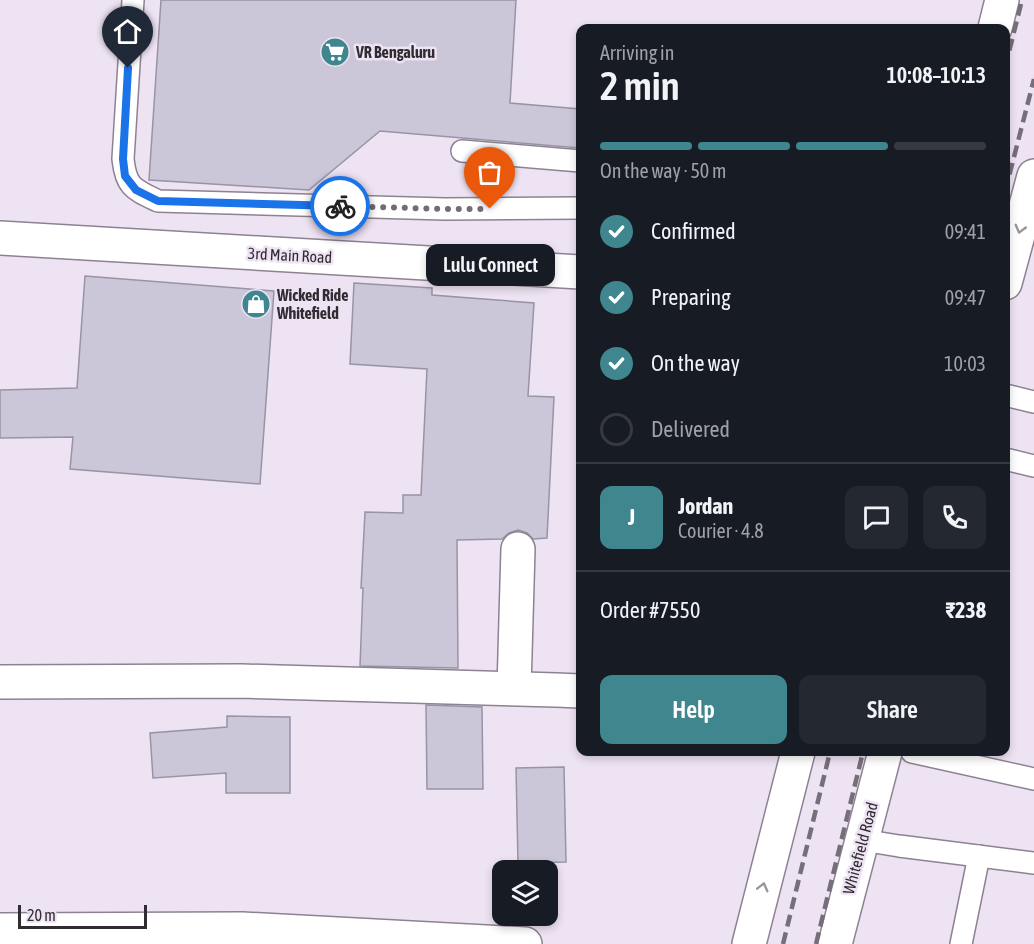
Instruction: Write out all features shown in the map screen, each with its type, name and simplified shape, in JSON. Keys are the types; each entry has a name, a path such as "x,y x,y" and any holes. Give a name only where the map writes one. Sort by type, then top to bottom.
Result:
{"street":[{"path":"996,24 1002,0"},
{"path":"1010,264 1034,176"},
{"name":"3rd Main Road","path":"0,238 576,272"},
{"path":"514,688 518,549"},
{"path":"0,682 242,681 576,692"},
{"path":"749,944 797,756"},
{"name":"Whitefield Road","path":"835,944 884,756"},
{"path":"0,930 525,944"}],"lane":[{"path":"133,0 123,159 125,176 136,190 158,201 444,209 576,208"},
{"path":"462,151 576,162"},
{"path":"1010,396 1034,402"},
{"path":"1010,460 1034,466"},
{"path":"930,756 1034,779"},
{"path":"862,840 1034,863"},
{"path":"961,944 978,856"}],"building":[{"name":"VR Bengaluru","path":"161,0 516,0 510,103 576,109 576,148 380,131 309,190 149,180"},
{"path":"85,276 274,291 260,484 70,469 73,437 0,438 0,390 77,388"},
{"path":"354,283 432,288 432,295 534,303 528,396 554,397 547,538 533,539 527,533 518,530 502,539 457,540 458,668 360,666 365,512 403,513 403,495 421,495 427,369 350,364"},
{"path":"426,705 482,707 483,789 427,789"},
{"path":"227,716 290,717 290,793 226,793 226,773 153,778 150,733 227,727"},
{"path":"564,767 566,862 518,860 516,768"}],"railway":[{"path":"1010,48 1022,0"},
{"path":"1010,173 1034,79"},
{"path":"783,944 829,756"},
{"path":"816,944 862,756"}],"way so far":[{"path":"340,206 490,209"}],"place":[{"name":"VR Bengaluru","path":"335,52"},
{"name":"Lulu Connect","path":"490,209"},
{"name":"Wicked Ride Whitefield","path":"256,304"}],"route":[{"path":"128,68 123,159 125,176 136,190 158,201 340,206"}]}
